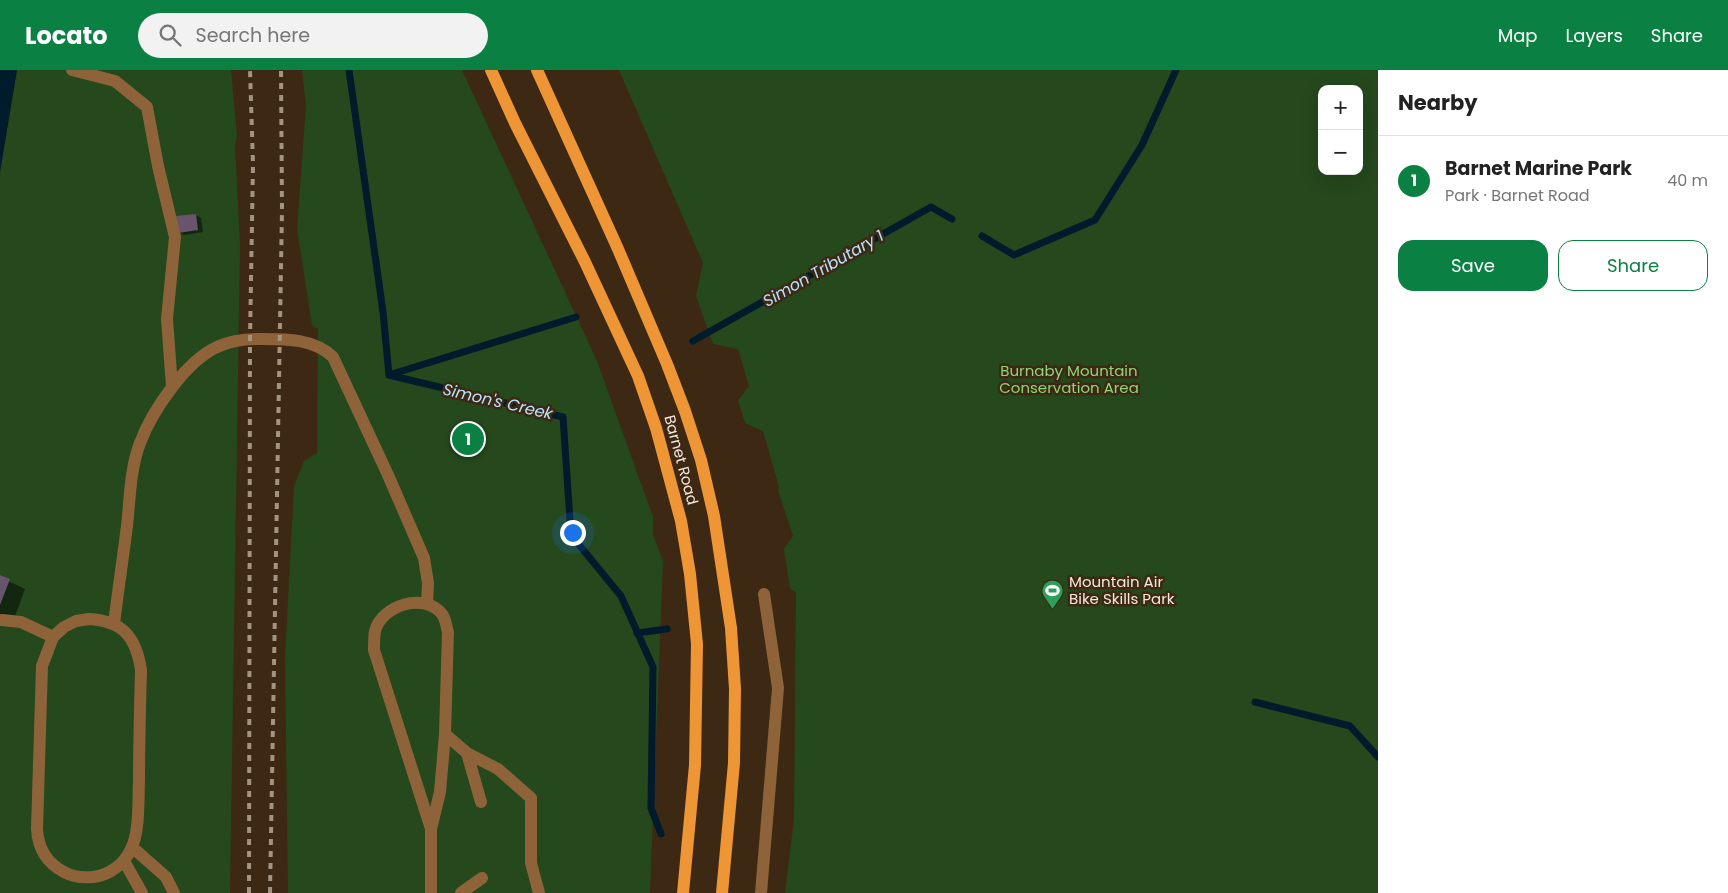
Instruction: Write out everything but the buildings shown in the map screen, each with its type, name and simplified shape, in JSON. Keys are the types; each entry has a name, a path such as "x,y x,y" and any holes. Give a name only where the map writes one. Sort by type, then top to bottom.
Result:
{"main road":[{"name":"Barnet Road","path":"491,70 585,262 638,376 656,428 681,521 690,574 697,644 695,765 683,893"},
{"name":"Barnet Road","path":"537,70 618,249 667,364 701,460 714,516 731,628 735,690 734,764 722,893"}],"street":[{"path":"72,70 115,81 147,107 158,166 175,237 167,319 172,386"},
{"path":"114,624 132,478 139,444 161,402 172,386 202,356 217,347 234,341 280,339 316,345 333,357 424,558 428,584 427,604"},
{"path":"761,893 778,688 764,594"},
{"path":"431,828 374,650 375,630 386,614 394,608 406,604 427,604 434,607 442,614 446,621 448,632 445,734 440,792 431,828 431,893"},
{"path":"89,619 102,620 114,624 124,630 133,640 138,652 141,670 136,833 132,847 124,861 114,870 100,876 82,878 66,874 50,862 42,851 37,838 42,666 53,637 64,627 76,621 89,619"},
{"path":"2,620 21,622 53,637"},
{"path":"445,734 467,753 498,769 531,798 532,863 539,893"},
{"path":"467,753 481,802"},
{"path":"132,847 166,877 174,893"},
{"path":"124,861 142,893"},
{"path":"460,893 482,878"}],"green space":[{"path":"17,70 231,70 237,136 235,145 240,245 230,893 0,893 0,172"},
{"path":"302,70 462,70 597,361 653,517 653,535 663,561 650,893 288,893 285,657 294,486 304,461 317,453 318,329 312,325 297,229 306,106"},
{"name":"Burnaby Mountain Conservation Area","path":"619,70 1378,70 1378,893 785,893 794,819 796,593 790,588 784,549 793,536 778,490 779,487 763,431 745,423 738,400 749,386 738,349 713,344 696,296 703,263"}],"water":[{"path":"0,70 17,70 0,172"}],"waterway":[{"name":"Simon's Creek","path":"349,70 383,312 389,375"},
{"path":"982,236 1014,255 1095,220 1142,145 1176,70"},
{"name":"Simon Tributary 1","path":"693,341 931,207 952,219"},
{"name":"Simon Tributary 1","path":"389,375 576,317"},
{"name":"Simon's Creek","path":"389,375 563,417 571,535 621,596 653,667 651,808 661,834"},
{"path":"637,633 667,629"},
{"path":"1255,702 1350,726 1378,757"}],"railway":[{"path":"249,893 250,339 253,164 250,70"},
{"path":"270,893 282,210 281,70"}],"place":[{"name":"Barnet Marine Park","path":"468,439"},
{"name":"Mountain Air Bike Skills Park","path":"1053,610"}]}
